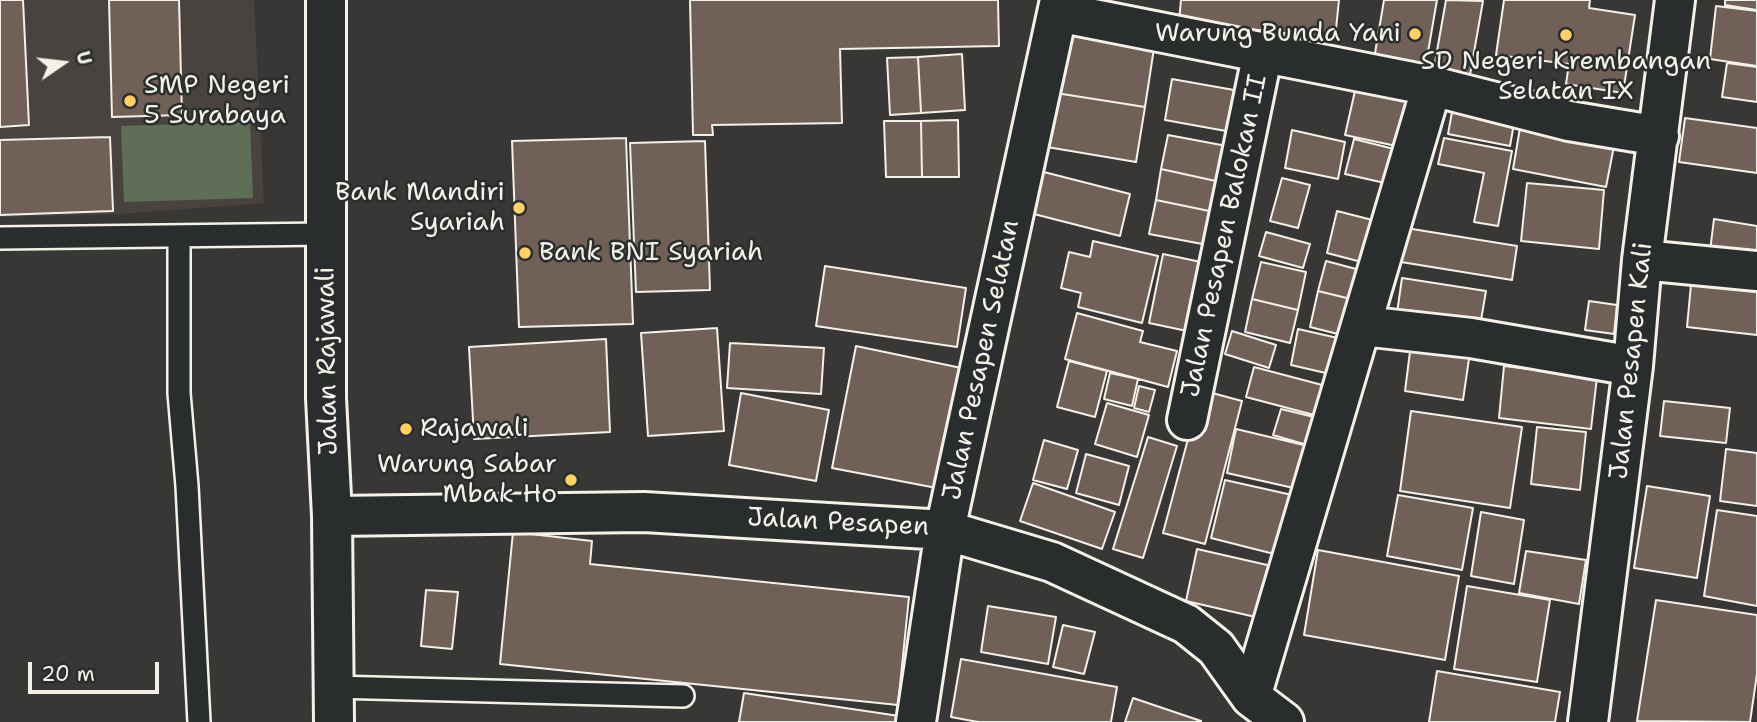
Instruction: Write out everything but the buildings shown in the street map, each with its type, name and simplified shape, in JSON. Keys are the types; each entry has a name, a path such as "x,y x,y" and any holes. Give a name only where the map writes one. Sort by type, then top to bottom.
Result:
{"street":[{"name":"Jalan Rajawali","path":"326,0 326,398 332,516 333,704"},
{"name":"Jalan Pesapen Kali","path":"1588,722 1675,0"},
{"path":"1059,6 1432,86 1569,121 1659,136"},
{"name":"Jalan Pesapen Selatan","path":"916,722 945,530 1059,6"},
{"name":"Jalan Pesapen Balokan II","path":"1186,420 1264,52"},
{"path":"1251,698 1432,86"},
{"path":"1642,260 1757,271"},
{"path":"1363,326 1471,338 1633,366"},
{"name":"Jalan Pesapen","path":"332,516 644,512 945,530 1052,562 1186,624 1216,648 1251,698 1284,722"}],"lane":[{"path":"0,238 327,234"},
{"path":"179,236 179,393 187,486 199,722"},
{"path":"333,704 683,696"}],"shaded area":[{"name":"SMP Negeri 5 Surabaya","path":"0,0 254,0 264,203 120,214 0,217"}],"green space":[{"path":"250,122 253,198 124,202 121,126"}],"place":[{"name":"Warung Bunda Yani","path":"1415,34"},
{"name":"SD Negeri Krembangan Selatan IX","path":"1566,35"},
{"name":"SMP Negeri 5 Surabaya","path":"130,101"},
{"name":"Bank Mandiri Syariah","path":"519,208"},
{"name":"Bank BNI Syariah","path":"525,253"},
{"name":"Rajawali","path":"406,429"},
{"name":"Warung Sabar Mbak Ho","path":"571,480"}]}
